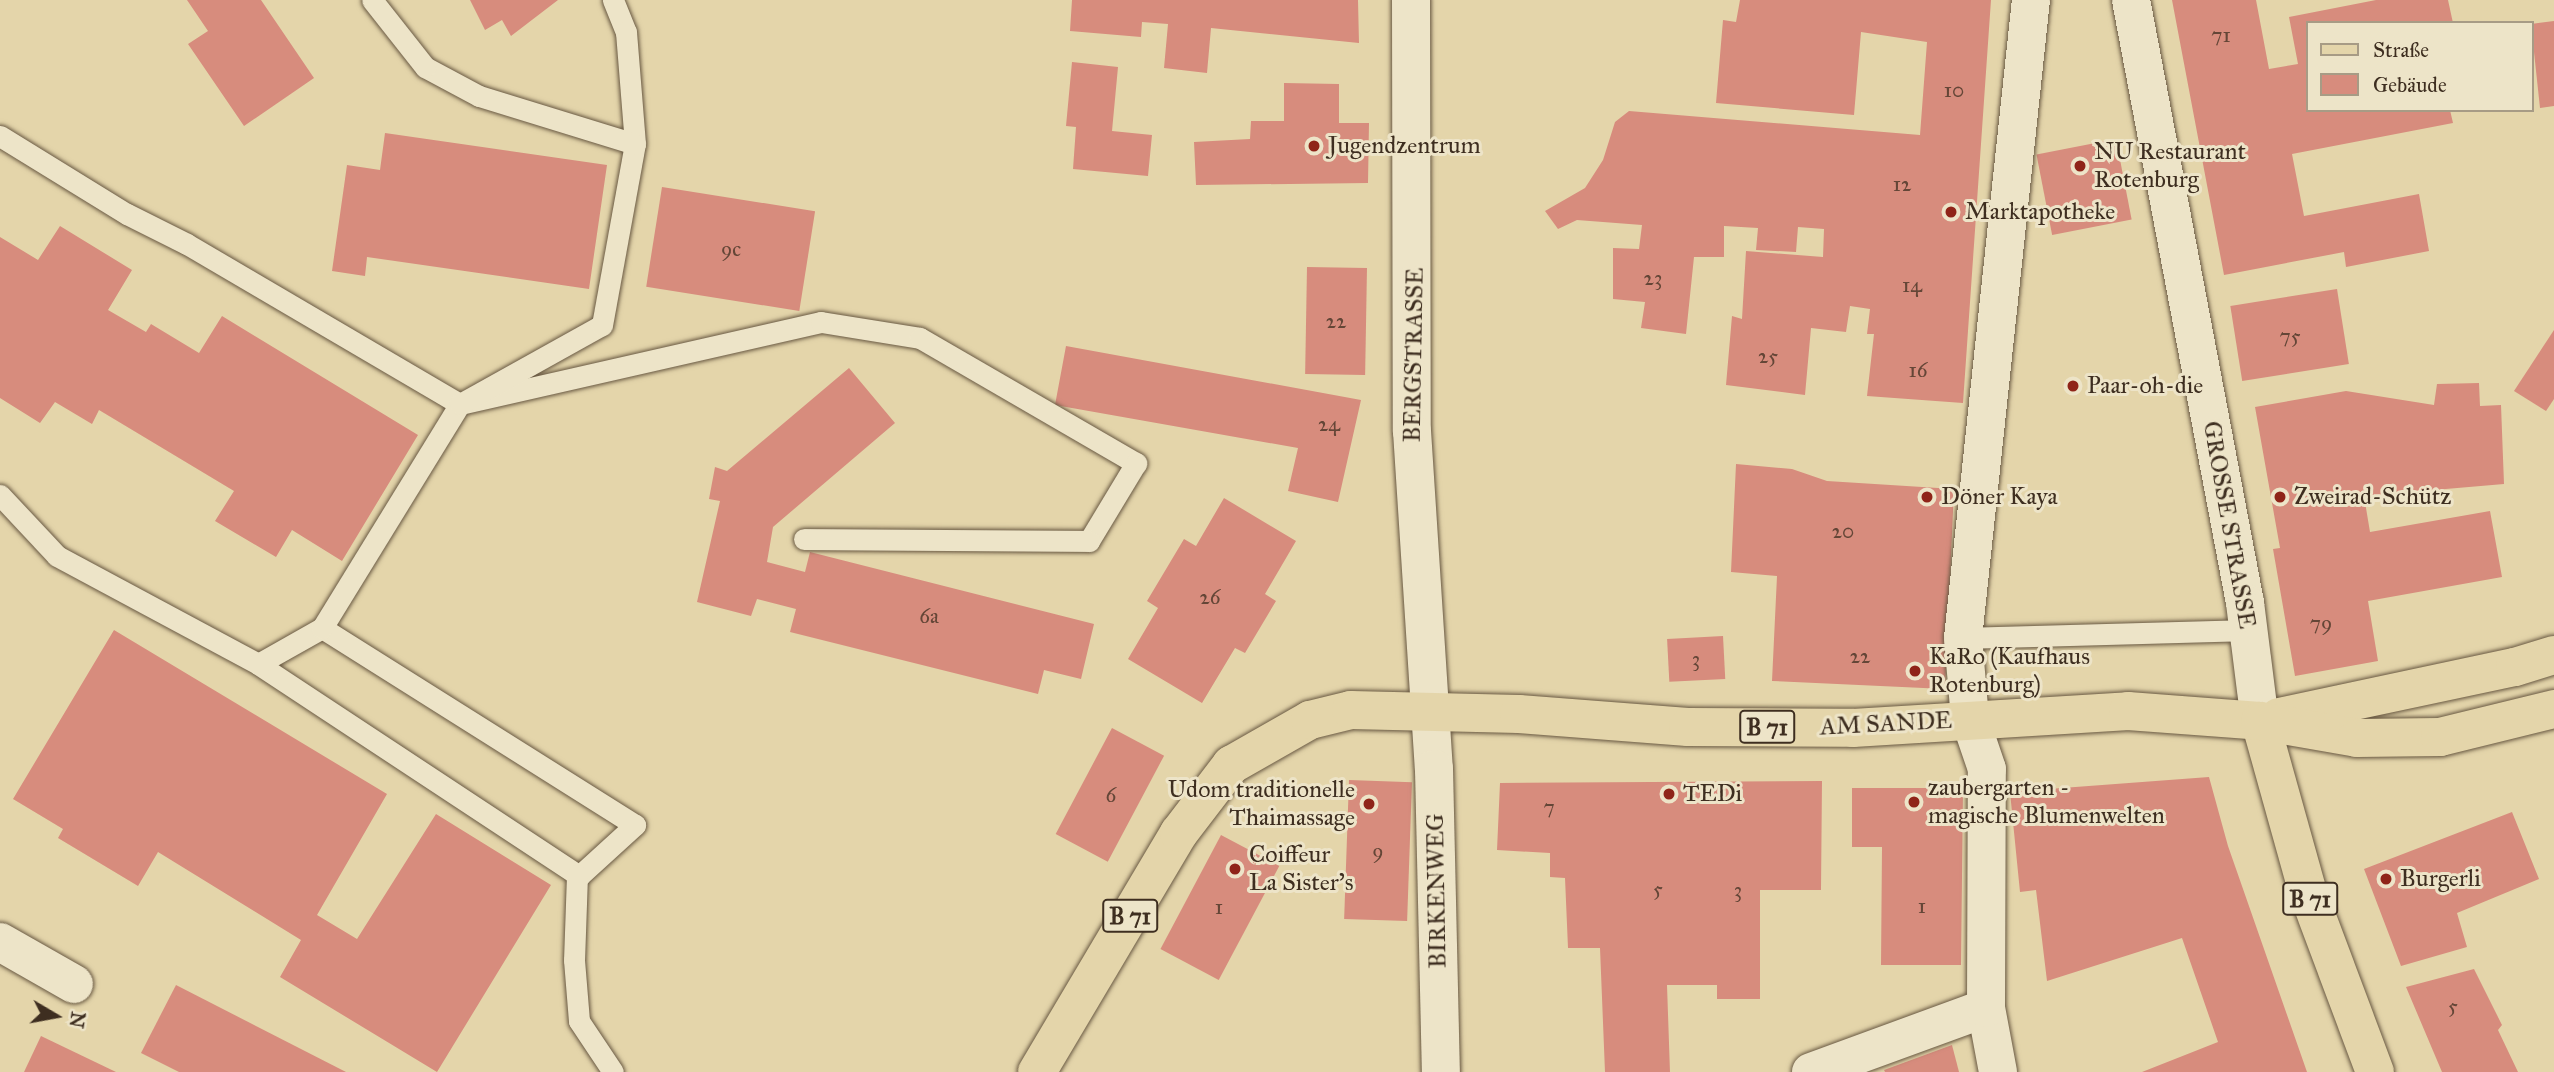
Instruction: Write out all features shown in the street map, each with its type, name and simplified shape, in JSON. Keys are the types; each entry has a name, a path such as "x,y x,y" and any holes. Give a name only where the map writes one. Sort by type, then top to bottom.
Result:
{"main road":[{"path":"2260,721 2515,667 2554,655"},
{"path":"2260,721 2357,738 2440,737 2554,709"},
{"name":"B 71","path":"1037,1072 1179,832 1231,765 1310,720 1351,710 1428,710"},
{"name":"AM SANDE","path":"1428,710 1688,727 1853,728 2128,711 2260,721"},
{"name":"B 71","path":"2260,721 2308,893 2375,1072"}],"street":[{"name":"BERGSTRASSE","path":"1411,0 1412,431 1415,523 1429,668 1428,710"},
{"path":"1998,1072 1986,1008 1987,769 1970,719 1963,638 2031,0"},
{"name":"GROSSE STRASSE","path":"2131,0 2249,630 2260,721"},
{"name":"BIRKENWEG","path":"1428,710 1434,769 1441,1072"},
{"path":"0,942 74,984"},
{"path":"1811,1072 1986,1008"}],"lane":[{"path":"372,0 425,67 479,96 635,144"},
{"path":"258,664 322,628 460,404 602,325 635,144 626,32 613,0"},
{"path":"0,136 460,404 821,322 920,338 1136,463 1089,541 804,539"},
{"path":"0,495 57,556 258,664 577,874"},
{"path":"322,628 635,825 577,874 574,960 579,1021 613,1072"},
{"path":"1963,638 2249,630"}],"building":[{"path":"187,0 261,0 314,78 244,126 188,44 208,31"},
{"path":"470,0 558,0 511,36 502,20 485,30"},
{"path":"1072,0 1358,0 1359,43 1211,28 1207,73 1164,68 1168,24 1142,22 1141,37 1070,31"},
{"path":"1740,0 1991,0 1963,403 1867,396 1874,334 1867,334 1870,309 1850,306 1846,332 1811,328 1805,395 1726,385 1732,316 1742,319 1746,251 1823,257 1824,229 1798,227 1796,252 1756,250 1758,228 1724,226 1724,257 1694,257 1686,334 1641,328 1645,302 1613,299 1613,248 1639,249 1642,225 1577,220 1558,229 1545,211 1585,188 1603,160 1615,122 1629,111 1920,135 1927,42 1861,32 1854,115 1716,103 1723,20 1736,22"},
{"path":"2172,0 2256,0 2269,69 2298,64 2289,17 2376,0 2448,0 2453,21 2306,21 2306,112 2450,112 2453,123 2292,154 2304,216 2419,194 2429,251 2346,267 2344,252 2224,275"},
{"path":"2554,21 2554,106 2540,108 2533,24"},
{"path":"1072,62 1118,67 1112,131 1152,135 1148,176 1073,169 1076,127 1066,126"},
{"path":"1284,83 1339,84 1339,123 1369,123 1368,183 1196,185 1194,142 1250,139 1251,121 1284,121"},
{"path":"385,133 607,165 589,289 367,257 365,276 332,271 347,165 380,170"},
{"path":"2116,139 2132,219 2052,235 2036,154"},
{"path":"662,187 815,211 799,311 646,287"},
{"path":"60,226 132,270 108,310 146,332 151,324 199,353 222,316 418,435 342,561 292,530 276,557 215,521 234,491 99,410 92,424 55,402 40,423 0,398 0,237 38,260"},
{"path":"1307,267 1367,268 1365,375 1305,374"},
{"path":"2337,289 2349,364 2242,381 2230,306"},
{"path":"2554,330 2554,399 2546,411 2514,391"},
{"path":"1066,346 1361,400 1338,502 1288,491 1298,448 1055,405"},
{"path":"849,368 895,423 773,527 767,562 805,572 810,552 1094,624 1081,679 1044,670 1038,694 790,632 796,609 757,599 751,616 697,602 720,501 709,499 715,467 727,471"},
{"path":"2479,383 2480,406 2501,405 2504,484 2364,496 2370,532 2490,511 2502,577 2368,601 2378,661 2295,676 2273,549 2280,548 2255,407 2346,391 2434,405 2437,384"},
{"path":"1736,464 1792,469 1827,481 1954,489 1945,689 1772,681 1777,576 1731,572"},
{"path":"1224,498 1296,541 1265,594 1276,601 1245,653 1235,648 1202,703 1128,659 1158,608 1147,601 1184,539 1196,546"},
{"path":"114,630 387,794 317,915 357,939 436,814 551,885 437,1072 280,977 301,940 158,852 138,886 58,838 63,829 13,799"},
{"path":"1723,636 1725,679 1669,682 1667,639"},
{"path":"1112,728 1164,756 1108,862 1056,834"},
{"path":"2209,777 2228,846 2307,1072 2142,1072 2218,1042 2182,938 2047,981 2036,890 2020,892 2010,792"},
{"path":"1349,780 1412,782 1407,921 1344,919"},
{"path":"1822,781 1821,890 1760,890 1760,999 1717,999 1717,985 1667,985 1670,1072 1605,1072 1600,948 1568,948 1565,878 1550,877 1550,853 1497,850 1500,783"},
{"path":"1852,788 1963,788 1961,965 1881,965 1882,847 1852,847"},
{"path":"2512,812 2539,879 2457,913 2467,947 2401,966 2364,869"},
{"path":"1221,835 1279,866 1219,980 1160,949"},
{"path":"2474,969 2502,1025 2498,1030 2518,1072 2442,1072 2406,987"},
{"path":"176,985 346,1072 179,1072 141,1053"},
{"path":"41,1036 116,1072 24,1072"},
{"path":"1952,1045 1959,1072 1884,1070"}],"place":[{"name":"Jugendzentrum","path":"1314,146"},
{"name":"NU Restaurant Rotenburg","path":"2080,166"},
{"name":"Marktapotheke","path":"1951,212"},
{"name":"Paar-oh-die","path":"2073,386"},
{"name":"Döner Kaya","path":"1927,497"},
{"name":"Zweirad-Schütz","path":"2280,497"},
{"name":"KaRo (Kaufhaus Rotenburg)","path":"1915,671"},
{"name":"TEDi","path":"1669,794"},
{"name":"zaubergarten - magische Blumenwelten","path":"1914,802"},
{"name":"Udom traditionelle Thaimassage","path":"1369,804"},
{"name":"Coiffeur La Sister's","path":"1235,869"},
{"name":"Burgerli","path":"2386,879"}]}
